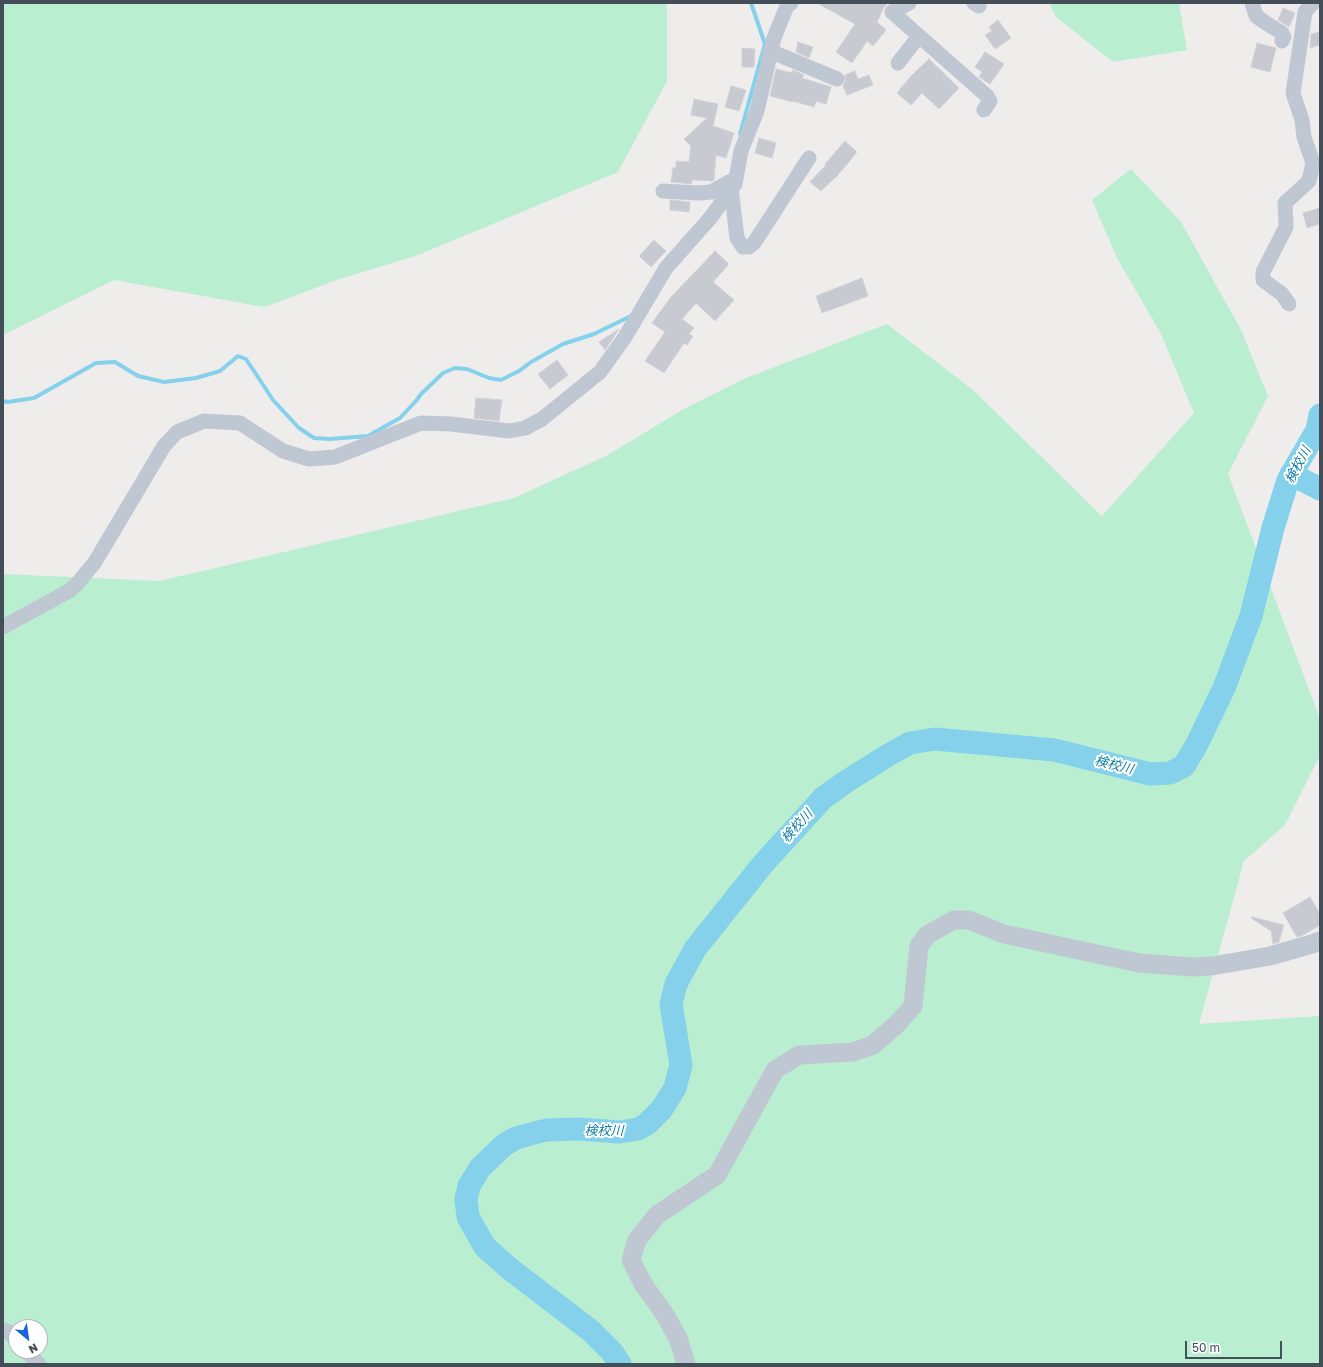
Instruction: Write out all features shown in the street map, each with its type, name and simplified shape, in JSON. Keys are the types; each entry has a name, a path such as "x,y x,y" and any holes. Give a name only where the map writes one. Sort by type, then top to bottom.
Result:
{"street":[{"path":"3,627 70,590 77,584 95,562 164,446 177,432 204,422 240,423 283,451 309,459 335,457 420,423 451,424 509,431 524,428 542,419 600,372 625,337 666,268 711,217 728,186 757,111 774,38 788,6 791,3"},
{"path":"909,3 892,12 987,96 990,102 984,110"},
{"path":"1252,3 1256,16 1282,32 1284,37 1282,41"},
{"path":"1289,304 1282,294 1263,280 1263,272 1286,227 1285,202 1309,181 1313,163 1304,137 1302,120 1293,93 1305,12 1313,3"},
{"path":"898,63 919,36"},
{"path":"770,51 837,79"},
{"path":"728,186 737,238 743,247 749,247 754,243 809,158"},
{"path":"663,191 698,193 711,192 728,186"},
{"path":"686,1364 678,1338 664,1313 642,1284 630,1260 636,1240 656,1215 717,1175 774,1070 799,1055 853,1052 873,1045 897,1024 913,1006 920,946 927,935 954,920 969,920 1004,934 1140,963 1192,967 1212,966 1270,956 1320,941"}],"green space":[{"path":"3,3 667,3 667,81 618,172 418,255 337,280 264,307 114,280 3,335"},
{"path":"1049,3 1179,3 1187,50 1113,62 1056,17"},
{"path":"1131,169 1181,222 1241,330 1268,396 1228,474 1320,719 1320,755 1285,825 1244,861 1199,1024 1320,1016 1320,1364 3,1364 3,574 159,581 514,498 608,455 682,410 746,378 887,324 973,390 1102,516 1194,413 1161,334 1117,258 1092,200"}],"building":[{"path":"817,3 888,3 884,7 877,22 886,30 873,46 867,41 852,63 836,52 855,24"},
{"path":"1283,8 1295,13 1289,27 1278,20"},
{"path":"998,20 1011,38 995,49 985,35 992,31 989,27"},
{"path":"1320,32 1320,45 1310,48 1311,34"},
{"path":"798,42 813,47 809,58 796,52"},
{"path":"1257,43 1276,48 1270,72 1251,67"},
{"path":"742,48 755,49 754,67 742,67"},
{"path":"985,52 1004,64 990,84 979,77 982,72 975,67"},
{"path":"929,59 959,88 939,109 922,93 911,105 897,93 911,76"},
{"path":"776,69 792,73 793,70 804,75 802,78 831,87 826,104 816,101 814,107 770,96"},
{"path":"855,71 858,79 869,75 873,85 847,95 843,86 845,82 845,75"},
{"path":"731,86 746,90 739,111 725,107"},
{"path":"694,99 718,104 713,126 734,133 726,158 716,155 714,180 692,180 692,184 671,182 673,168 676,168 676,161 689,162 691,146 684,139 707,118 691,115"},
{"path":"759,138 776,143 772,158 755,153"},
{"path":"845,141 857,152 838,175 821,191 810,182"},
{"path":"670,200 690,202 689,212 670,210"},
{"path":"1320,208 1320,224 1307,228 1303,213"},
{"path":"654,240 666,251 651,267 639,256"},
{"path":"715,251 729,264 713,282 734,300 715,321 696,303 682,319 694,328 689,334 693,336 687,345 684,343 664,373 645,361 665,332 652,323 671,297"},
{"path":"862,278 868,296 822,313 816,296"},
{"path":"619,329 605,350 599,342"},
{"path":"557,360 568,375 550,389 538,374"},
{"path":"476,398 502,400 499,421 474,418"},
{"path":"1310,897 1320,914 1320,925 1297,937 1283,913"},
{"path":"1251,918 1284,925 1279,942 1273,944 1271,931"}],"waterway":[{"path":"740,134 765,44 751,3"},
{"path":"3,401 8,402 34,398 96,363 115,362 138,376 164,382 196,378 220,371 238,356 246,359 273,400 299,428 314,438 330,439 368,436 400,418 421,394 443,373 455,368 467,369 489,378 501,380 519,371 531,362 563,344 594,334 631,316"},
{"name":"検校川","path":"620,1364 612,1352 591,1331 510,1269 485,1247 468,1217 466,1199 469,1186 480,1168 504,1145 516,1138 546,1130 578,1129 620,1132 638,1129 647,1124 662,1109 675,1088 681,1065 671,1004 676,984 695,949 763,864 823,798 890,754 910,743 935,739 1054,750 1150,774 1170,773 1184,766 1196,746 1224,688 1251,616 1273,528 1288,480 1317,430 1320,415"},
{"path":"1291,474 1320,489"}]}
